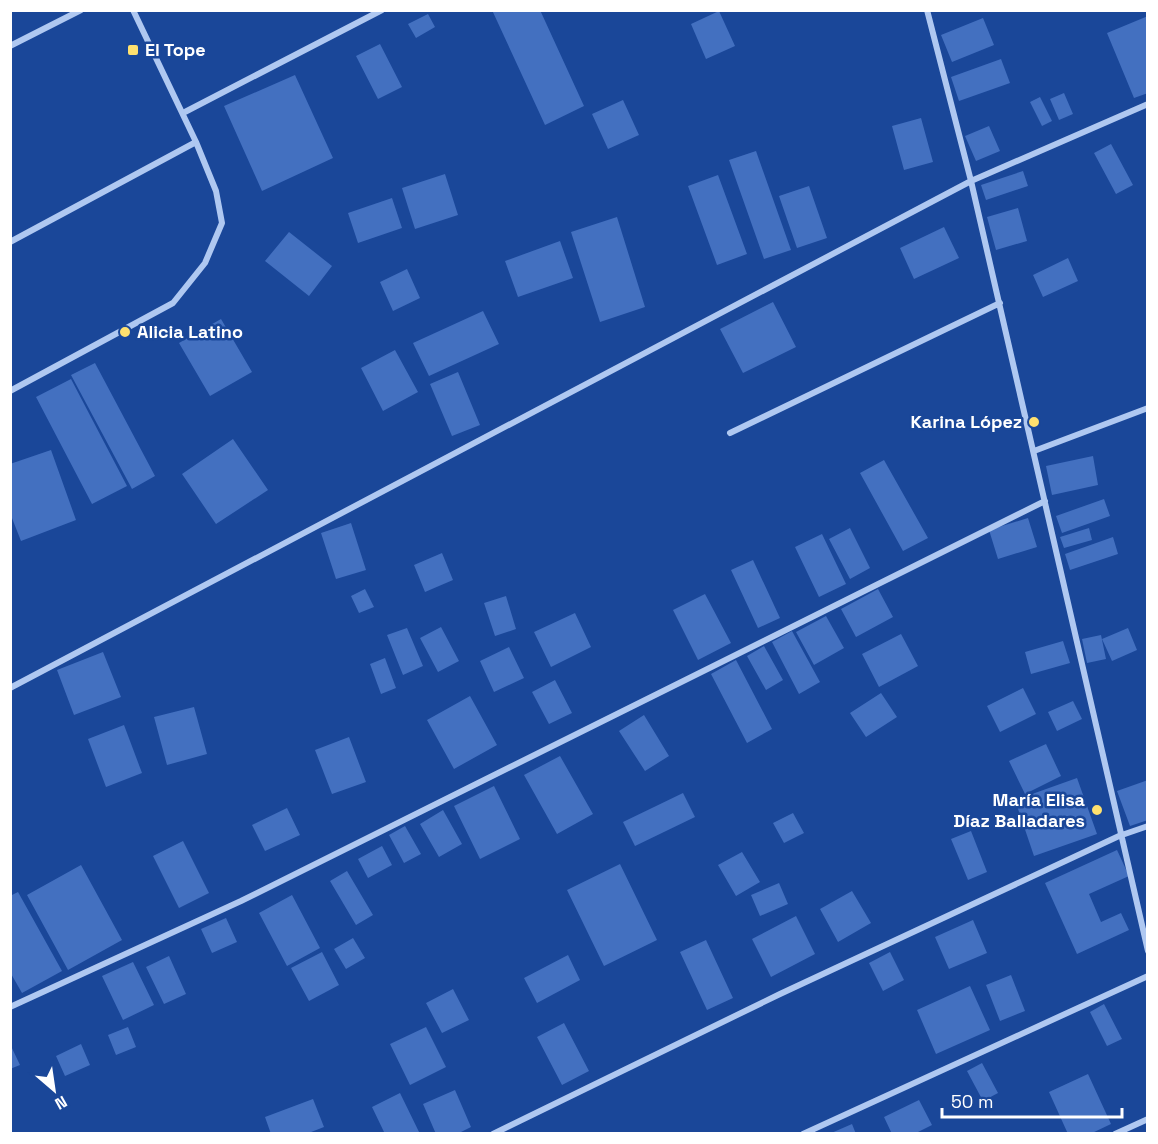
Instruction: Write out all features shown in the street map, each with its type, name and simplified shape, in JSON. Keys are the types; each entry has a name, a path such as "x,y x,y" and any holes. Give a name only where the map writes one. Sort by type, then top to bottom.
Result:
{"street":[{"path":"10,46 81,10"},
{"path":"10,391 173,303 205,263 222,223 216,191 196,142 133,10"},
{"path":"183,113 382,10"},
{"path":"927,10 972,182 1119,836 1144,922 1148,951"},
{"path":"10,688 311,532 972,182 1148,104"},
{"path":"10,242 196,142"},
{"path":"730,433 1000,303"},
{"path":"1034,451 1148,408"},
{"path":"10,1007 241,901 1045,501"},
{"path":"493,1134 780,994 1119,836 1148,826"},
{"path":"803,1134 1148,976"},
{"path":"1115,1134 1148,1119"}],"building":[{"path":"492,10 540,10 584,106 545,125"},
{"path":"719,11 735,46 706,59 691,24"},
{"path":"428,14 435,27 416,38 408,24"},
{"path":"1148,16 1148,93 1134,98 1107,33"},
{"path":"983,18 994,45 952,62 941,35"},
{"path":"380,44 402,87 378,99 356,56"},
{"path":"1001,59 1010,83 959,101 951,77"},
{"path":"295,75 333,158 262,191 224,106"},
{"path":"1064,93 1073,114 1059,120 1050,99"},
{"path":"1040,97 1052,121 1042,126 1030,102"},
{"path":"623,100 639,135 608,149 592,114"},
{"path":"921,118 933,162 904,170 892,126"},
{"path":"989,126 1000,151 976,161 965,136"},
{"path":"1111,144 1133,185 1116,194 1094,153"},
{"path":"756,151 791,250 764,259 729,160"},
{"path":"1023,171 1028,186 986,200 981,185"},
{"path":"445,174 458,215 415,229 402,188"},
{"path":"718,175 747,254 717,265 688,186"},
{"path":"809,186 827,238 797,248 779,196"},
{"path":"392,198 402,228 358,243 348,213"},
{"path":"1018,208 1027,241 996,250 987,217"},
{"path":"617,217 645,307 600,322 571,232"},
{"path":"944,227 959,258 914,279 900,248"},
{"path":"289,232 332,266 309,296 265,261"},
{"path":"560,241 573,278 518,297 505,261"},
{"path":"1068,258 1078,281 1043,297 1033,275"},
{"path":"407,269 420,298 393,311 380,282"},
{"path":"773,302 796,347 743,373 720,329"},
{"path":"483,311 499,344 429,376 413,343"},
{"path":"221,319 252,372 210,396 179,343"},
{"path":"395,350 418,392 383,411 361,368"},
{"path":"95,363 155,476 132,489 71,375"},
{"path":"458,372 480,425 452,436 430,384"},
{"path":"71,379 127,486 92,504 36,397"},
{"path":"233,439 268,490 216,524 182,474"},
{"path":"51,450 76,520 21,541 10,513 10,464"},
{"path":"1093,456 1098,485 1052,495 1046,466"},
{"path":"884,460 928,538 903,551 860,473"},
{"path":"1104,499 1110,516 1062,533 1056,516"},
{"path":"1028,518 1037,547 998,559 989,530"},
{"path":"351,523 366,570 336,579 321,533"},
{"path":"850,528 870,568 850,579 829,539"},
{"path":"1089,528 1092,540 1064,548 1060,537"},
{"path":"822,534 846,584 819,597 795,547"},
{"path":"1113,537 1118,554 1070,570 1065,554"},
{"path":"442,553 453,580 425,592 414,565"},
{"path":"753,560 780,618 758,628 731,570"},
{"path":"365,589 374,607 359,613 351,596"},
{"path":"878,589 893,617 856,637 841,609"},
{"path":"705,594 731,643 698,660 673,610"},
{"path":"506,596 516,629 495,636 484,603"},
{"path":"575,613 591,647 551,667 534,632"},
{"path":"826,616 844,648 814,665 796,632"},
{"path":"441,627 459,661 438,672 420,638"},
{"path":"407,628 423,666 403,675 387,635"},
{"path":"1128,628 1137,650 1112,661 1102,639"},
{"path":"792,631 820,682 799,694 772,642"},
{"path":"901,634 918,666 879,687 862,654"},
{"path":"1101,635 1106,659 1087,663 1082,639"},
{"path":"1063,641 1070,663 1031,674 1025,652"},
{"path":"764,646 783,680 766,690 747,656"},
{"path":"509,647 524,678 494,692 480,661"},
{"path":"103,652 121,697 74,715 57,670"},
{"path":"385,658 396,688 381,694 370,664"},
{"path":"736,660 772,729 747,743 711,674"},
{"path":"555,680 572,713 549,724 532,692"},
{"path":"1023,688 1036,714 1000,732 987,706"},
{"path":"881,693 897,717 866,737 850,713"},
{"path":"470,696 497,745 454,769 427,720"},
{"path":"1073,701 1082,719 1057,731 1048,712"},
{"path":"194,707 207,754 167,765 154,717"},
{"path":"644,715 669,756 645,771 619,731"},
{"path":"124,725 142,773 106,787 88,739"},
{"path":"349,737 366,782 332,794 315,750"},
{"path":"1046,744 1061,776 1025,794 1009,761"},
{"path":"560,756 593,814 557,834 524,775"},
{"path":"1077,778 1097,834 1034,856 1015,800"},
{"path":"1148,780 1148,820 1130,826 1117,791"},
{"path":"494,786 520,839 480,859 454,806"},
{"path":"683,793 695,817 635,846 623,822"},
{"path":"287,808 300,835 265,851 252,825"},
{"path":"443,810 462,844 439,857 420,824"},
{"path":"793,813 804,833 784,843 773,823"},
{"path":"405,826 421,854 404,863 389,835"},
{"path":"971,831 987,872 968,880 951,839"},
{"path":"183,841 209,893 179,908 153,856"},
{"path":"382,846 392,865 368,878 358,859"},
{"path":"1117,850 1129,876 1089,894 1101,922 1121,913 1129,930 1077,954 1045,883"},
{"path":"742,852 760,882 736,896 718,865"},
{"path":"620,864 657,940 604,966 567,890"},
{"path":"81,865 122,940 68,970 27,895"},
{"path":"347,871 373,915 356,925 330,881"},
{"path":"779,883 788,904 760,916 751,895"},
{"path":"852,891 871,923 838,942 820,909"},
{"path":"18,892 62,971 22,993 10,972 10,896"},
{"path":"292,895 320,948 287,966 259,913"},
{"path":"796,916 815,954 771,977 752,939"},
{"path":"226,918 237,942 212,953 201,929"},
{"path":"973,920 987,953 949,969 935,937"},
{"path":"353,938 365,958 346,969 334,949"},
{"path":"706,940 733,998 707,1010 680,952"},
{"path":"322,952 339,985 309,1001 291,968"},
{"path":"890,952 904,980 883,991 869,963"},
{"path":"568,955 580,980 537,1003 524,978"},
{"path":"169,956 186,994 164,1004 146,967"},
{"path":"133,962 154,1005 123,1020 102,976"},
{"path":"1011,975 1025,1011 1000,1021 986,985"},
{"path":"970,986 990,1030 936,1054 917,1010"},
{"path":"453,989 469,1020 442,1033 426,1003"},
{"path":"1104,1004 1122,1039 1107,1046 1090,1012"},
{"path":"564,1023 589,1071 562,1085 537,1037"},
{"path":"128,1027 136,1047 116,1055 108,1035"},
{"path":"426,1027 446,1067 410,1085 390,1044"},
{"path":"10,1044 20,1065 10,1069"},
{"path":"81,1044 90,1065 65,1076 56,1056"},
{"path":"982,1063 998,1093 983,1101 967,1071"},
{"path":"1088,1074 1111,1124 1090,1134 1068,1134 1049,1092"},
{"path":"455,1090 471,1127 457,1134 436,1134 423,1104"},
{"path":"400,1093 420,1134 385,1134 372,1107"},
{"path":"313,1099 324,1127 306,1134 271,1134 265,1117"},
{"path":"919,1100 932,1125 914,1134 892,1134 884,1117"},
{"path":"852,1124 856,1134 829,1134"}],"place":[{"name":"El Tope","path":"133,50"},
{"name":"Alicia Latino","path":"125,332"},
{"name":"Karina López","path":"1034,422"},
{"name":"María Elisa Díaz Balladares","path":"1097,810"}]}
